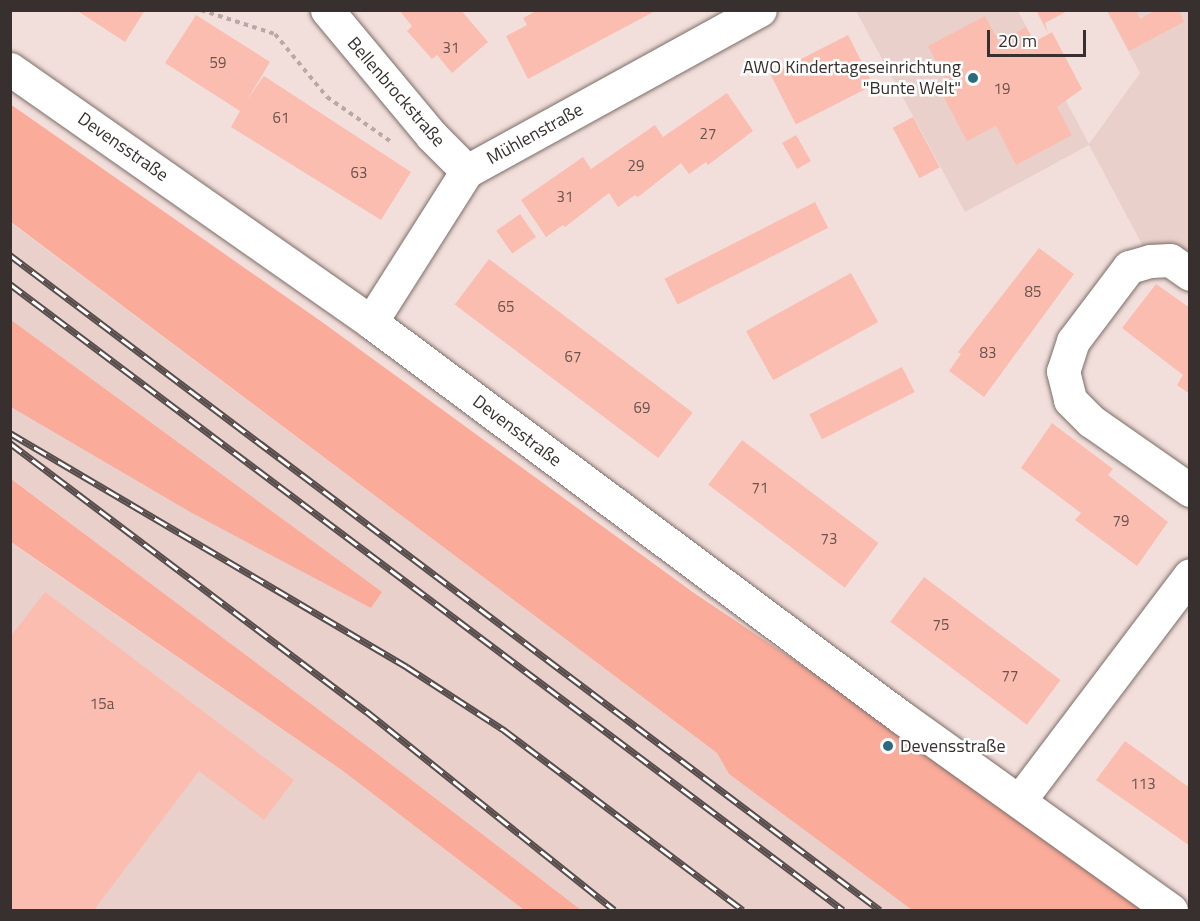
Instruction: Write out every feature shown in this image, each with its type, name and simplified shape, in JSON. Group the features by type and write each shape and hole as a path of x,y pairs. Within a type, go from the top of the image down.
{"street":[{"name":"Bellenbrockstraße","path":"327,10 431,135 467,171"},
{"name":"Mühlenstraße","path":"371,322 467,171 760,10"},
{"name":"Devensstraße","path":"10,69 371,322 1018,801 1171,910"},
{"path":"1190,274 1170,260 1150,261 1129,267 1073,341 1063,371 1070,400 1091,421 1190,490"},
{"path":"1018,801 1190,575"}],"path":[{"path":"201,10 275,34 327,97 388,140 402,144 431,135"}],"shaded area":[{"name":"AWO Kindertageseinrichtung \"Bunte Welt\"","path":"856,11 1018,11 1089,144 1140,73 1107,11 1189,11 1189,256 1145,250 1089,145 965,212"},
{"path":"10,104 322,322 694,593 1021,812 1156,910 912,910 729,774 717,753 11,222"},
{"path":"10,222 717,753 729,774 912,910 581,910 11,478"},
{"path":"11,320 382,592 371,608 192,513 11,407"},
{"path":"10,478 581,910 524,910 343,771 11,542"},
{"path":"10,542 343,771 524,910 11,910"}],"building":[{"path":"76,10 145,10 125,42"},
{"path":"399,10 461,10 488,42 452,73 437,55 432,59 407,31 412,26"},
{"path":"538,10 657,10 528,79 506,36 527,25 523,18"},
{"path":"1036,10 1069,10 1045,23 1048,33"},
{"path":"1107,10 1136,10 1140,19 1156,10 1179,10 1184,22 1129,51"},
{"path":"196,15 270,62 247,100 264,76 411,172 381,220 231,127 240,111 165,63"},
{"path":"985,16 999,42 1026,27 1034,42 1052,32 1082,89 1057,107 1072,135 1016,165 996,126 967,141 941,92 950,87 928,46"},
{"path":"848,35 873,85 796,124 770,74"},
{"path":"727,93 753,131 708,165 706,162 689,174 681,163 638,197 635,195 618,207 609,193 565,227 563,225 546,237 521,200 583,157 591,169 655,125 663,137"},
{"path":"913,117 940,167 919,178 893,128"},
{"path":"796,135 811,161 797,169 782,143"},
{"path":"815,202 828,228 678,305 664,279"},
{"path":"520,214 536,237 512,254 496,231"},
{"path":"1039,248 1074,274 984,397 949,371 961,354 958,352"},
{"path":"489,259 693,412 658,458 455,305"},
{"path":"851,273 878,322 773,380 746,331"},
{"path":"1156,284 1190,308 1190,394 1177,385 1183,375 1122,328"},
{"path":"902,367 915,392 822,439 809,414"},
{"path":"1052,423 1113,469 1108,475 1168,522 1137,566 1075,520 1081,513 1021,468"},
{"path":"742,440 879,543 845,588 708,485"},
{"path":"924,577 1061,680 1027,725 890,622"},
{"path":"45,592 294,780 264,820 199,771 94,910 10,910 10,637"},
{"path":"1125,741 1190,788 1190,846 1096,780"}],"railway":[{"path":"10,255 880,910"},
{"path":"10,284 843,910"},
{"path":"10,433 407,667 504,730 743,910"},
{"path":"10,443 366,711 614,910"}],"place":[{"name":"AWO Kindertageseinrichtung \"Bunte Welt\"","path":"973,78"},
{"name":"Devensstraße","path":"888,746"}]}
